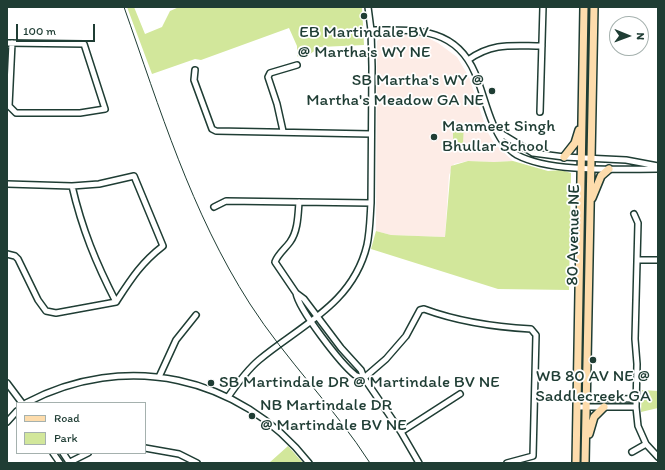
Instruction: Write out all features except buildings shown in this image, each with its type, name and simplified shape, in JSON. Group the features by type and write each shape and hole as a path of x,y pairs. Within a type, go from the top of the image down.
{"main road":[{"name":"80 Avenue NE","path":"576,463 584,7"},
{"name":"80 Avenue NE","path":"585,463 594,7"},
{"path":"564,157 575,143 582,118"},
{"path":"590,206 597,184 608,169"},
{"path":"586,450 594,417 604,407"}],"street":[{"path":"228,397 248,371 259,360 318,318 336,302 360,265 367,246 371,203 371,30 368,7"},
{"path":"540,112 543,7"},
{"path":"371,30 426,31 448,41 459,49 468,60 475,74 486,108 504,145 516,154 534,162 591,168 658,168"},
{"path":"9,43 84,44 105,110 80,113 16,113 9,106 9,43"},
{"path":"468,60 481,51 498,46 542,46"},
{"path":"283,131 277,104 268,77 270,73 297,65"},
{"path":"196,70 194,80 212,129 216,131 283,131 371,134"},
{"path":"496,130 533,153 564,157 626,160 658,168"},
{"path":"7,184 72,186 99,184 134,176 163,246 137,269 116,302 56,313 46,311 38,300 18,259 15,256 7,254"},
{"path":"72,186 81,222 98,267 116,302"},
{"path":"214,207 226,201 371,203"},
{"path":"299,202 297,223 291,241 277,256 275,262 296,293 304,299 361,370 364,378 420,463"},
{"path":"634,214 638,223 635,339 637,364 636,407 638,426 646,444 658,457"},
{"path":"637,260 658,260"},
{"path":"296,293 298,302 312,322 356,376 364,378"},
{"path":"364,378 386,359 406,336 420,310 424,309 469,322 502,327 531,329 536,334 533,456 507,463"},
{"path":"159,377 176,340 196,315"},
{"path":"28,402 46,393 86,380 125,375 159,377 193,383 228,397 258,415 299,451 309,463"},
{"path":"7,382 21,402"},
{"path":"401,432 460,394"},
{"path":"577,398 636,399"},
{"path":"577,407 636,407"},
{"path":"7,422 16,412"},
{"path":"632,452 646,444"},
{"path":"146,448 179,454 197,463"},
{"path":"54,454 60,463"},
{"path":"69,462 86,454"}],"shaded area":[{"name":"Manmeet Singh Bhullar School","path":"384,35 415,35 428,38 438,43 457,57 469,77 487,131 494,143 513,161 468,161 454,164 449,175 445,237 391,235 376,231 377,41"}],"green space":[{"path":"127,7 134,7 145,34 162,27 170,11 179,7 362,7 364,45 320,47 303,59 297,56 297,46 289,28 201,60 195,59 152,74"},
{"path":"453,123 464,123 463,143 453,143"},
{"path":"468,161 513,161 548,171 561,170 571,173 569,290 498,289 371,249 376,231 391,235 445,237 451,166"},
{"path":"642,390 658,391 658,408 641,412"},
{"path":"288,446 303,463 269,463"}],"tram line":[{"path":"124,7 178,159 210,233 229,269 264,325 341,422 370,463"}],"place":[{"name":"EB Martindale BV @ Martha's WY NE","path":"364,16"},
{"name":"SB Martha's WY @ Martha's Meadow GA NE","path":"492,91"},
{"name":"Manmeet Singh Bhullar School","path":"434,137"},
{"name":"WB 80 AV NE @ Saddlecreek GA","path":"593,360"},
{"name":"SB Martindale DR @ Martindale BV NE","path":"211,383"},
{"name":"NB Martindale DR @ Martindale BV NE","path":"252,416"}]}
